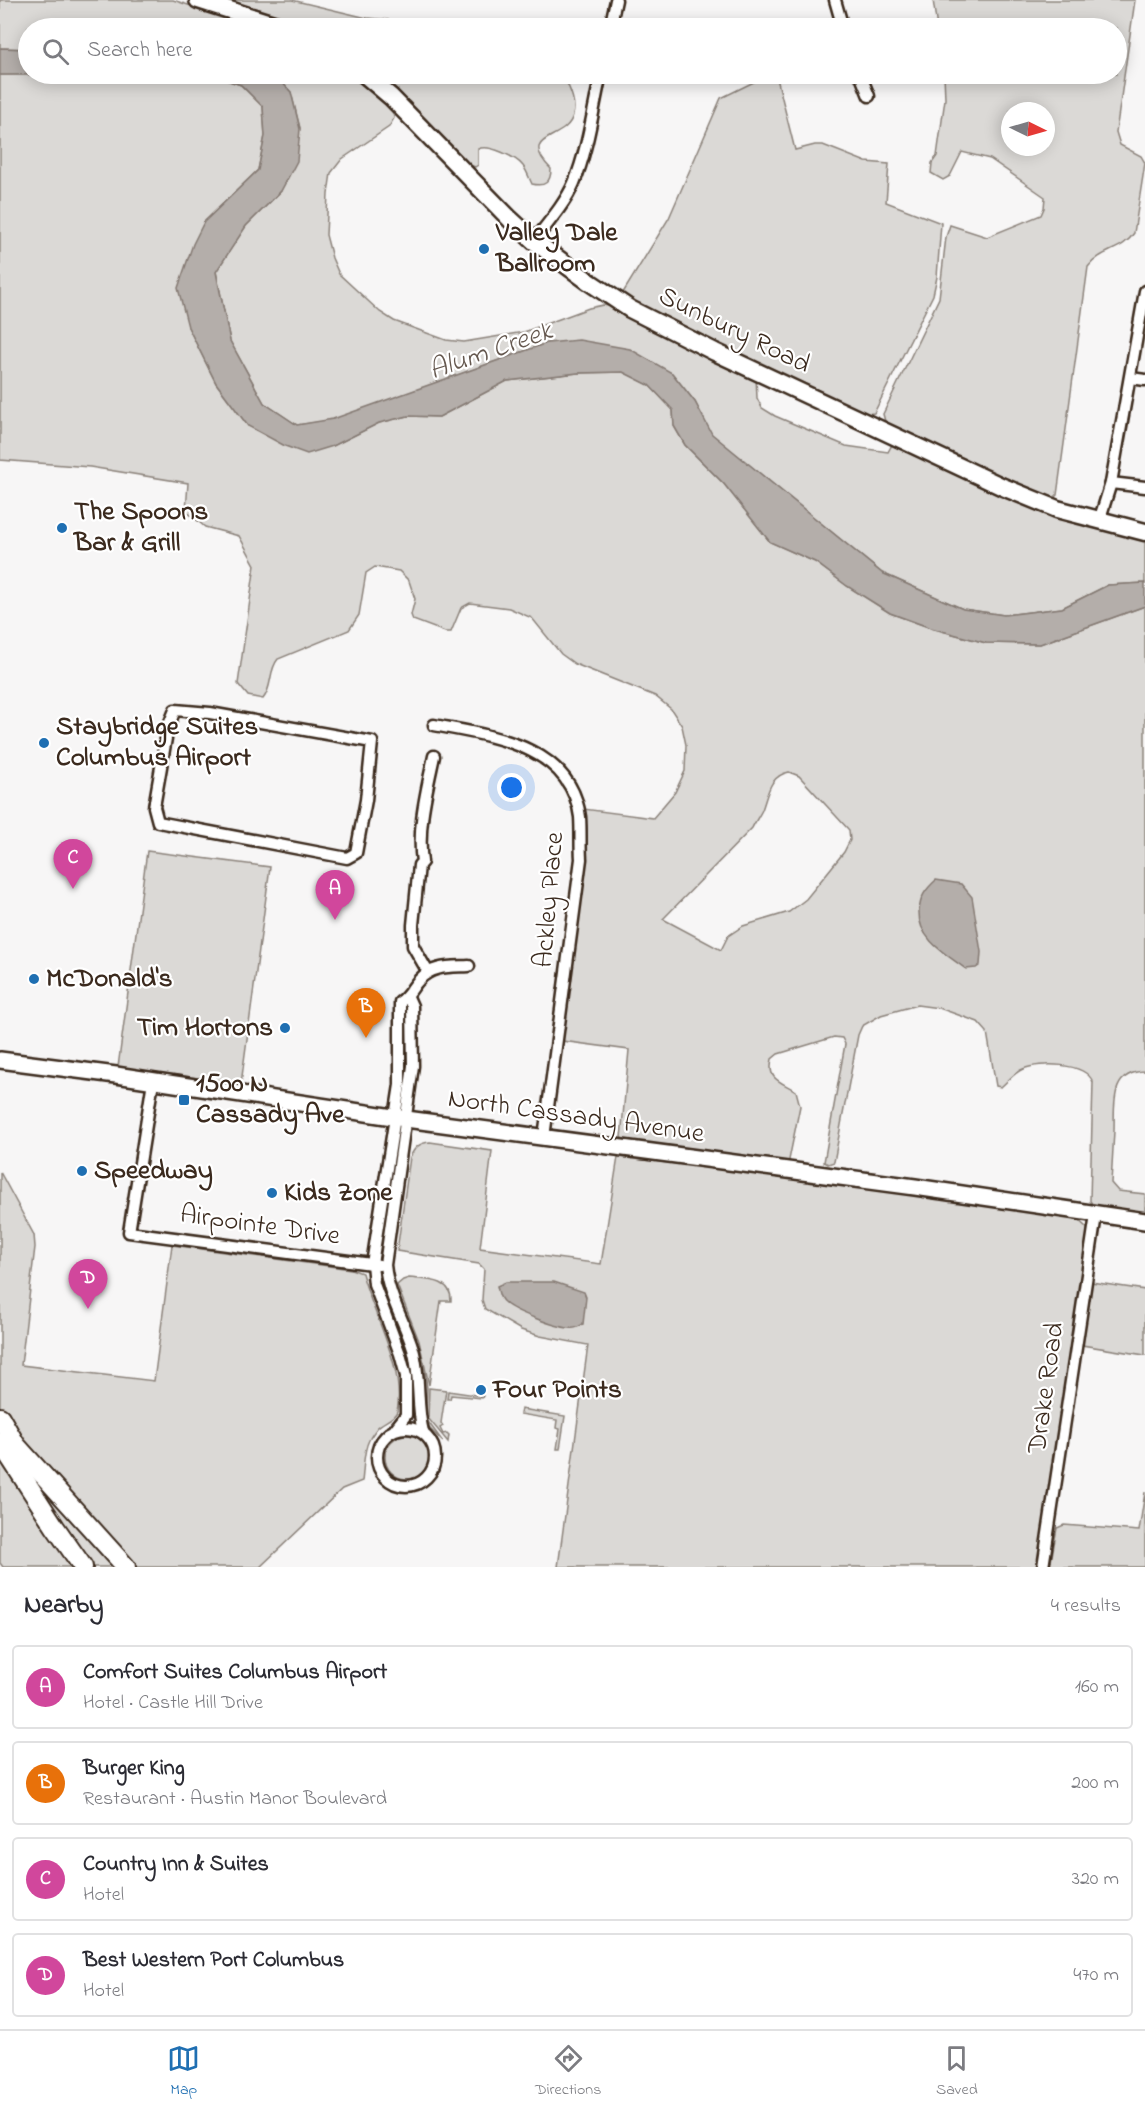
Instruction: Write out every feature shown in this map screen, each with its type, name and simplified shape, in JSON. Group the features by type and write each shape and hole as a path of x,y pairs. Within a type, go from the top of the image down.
{"highway":[{"path":"0,1417 23,1453 126,1567"},
{"path":"0,1442 83,1567"}],"main road":[{"path":"198,0 255,18"},
{"name":"Sunbury Road","path":"376,84 534,241 630,309 715,352 1002,487 1057,509 1145,532"},
{"name":"North Cassady Avenue","path":"0,1060 1145,1221"}],"street":[{"path":"612,18 616,0"},
{"path":"835,0 840,18"},
{"path":"534,241 558,210 574,183 599,84"},
{"path":"864,84 869,96"},
{"path":"1099,521 1111,483 1145,291"},
{"path":"1131,378 1145,380"},
{"path":"1111,483 1145,487"},
{"path":"175,710 204,712 372,742 358,848 356,853 347,858 158,822 154,807 168,726 175,710"},
{"name":"Ackley Place","path":"434,724 523,746 553,764 573,792 580,816 581,859 544,1137"},
{"path":"428,972 414,951 413,925 419,865 422,862 424,807 434,756"},
{"path":"423,1432 419,1417 418,1373 413,1349 391,1298 385,1265 400,1118 400,1002 408,997 418,980 428,972 439,968 469,966"},
{"name":"Airpointe Drive","path":"153,1081 129,1232 385,1265"},
{"path":"395,1429 405,1427 423,1432 430,1439 434,1448 436,1458 434,1468 429,1476 412,1486 402,1486 385,1478 377,1460 377,1451 381,1442 406,1415 406,1376 400,1354 380,1305 374,1284 372,1264 400,1118"},
{"name":"Drake Road","path":"1042,1567 1096,1215"}],"shaded area":[{"path":"0,0 173,0 228,18 18,18 18,49 0,48"},
{"path":"225,0 292,0 367,18 280,18"},
{"path":"933,0 1135,0 1127,56 1127,18 936,18"},
{"path":"0,48 18,49 18,75 0,75"},
{"path":"0,75 18,75 18,84 238,84 263,107 265,136 258,170 204,222 188,327 216,383 248,426 333,446 379,423 408,416 439,417 507,381 578,373 623,372 649,385 673,410 674,426 685,445 724,484 770,542 815,562 847,586 890,613 931,628 986,643 1040,644 1145,606 1145,1071 1125,1077 1116,1092 1111,1183 1118,1191 1145,1194 1145,1213 1094,1206 1090,1201 1093,1082 1088,1075 1072,1067 1040,1065 1020,1070 1001,1087 996,1086 987,1032 978,1022 939,1008 917,1005 881,1015 862,1026 858,1035 834,1162 828,1164 824,1162 845,1044 842,1038 834,1037 778,1054 772,1059 773,1076 796,1091 800,1106 788,1165 621,1138 629,1050 562,1041 587,844 584,809 653,818 675,792 685,771 686,745 682,726 671,709 655,696 575,664 561,654 532,618 509,608 470,603 461,608 451,632 445,632 413,620 411,615 415,599 409,581 399,571 375,567 366,573 359,615 349,630 278,659 263,699 248,696 238,684 255,565 239,536 205,527 186,511 188,483 90,467 0,460","holes":["789,772 799,776 849,830 850,840 844,852 806,899 789,912 743,926 728,936 721,950 663,919 752,828 762,810 770,786 782,774"]},
{"path":"238,84 283,84 291,92 300,129 297,161 281,191 246,226 216,272 230,341 264,403 297,425 333,419 547,343 579,340 630,349 672,373 695,402 712,434 882,573 963,609 1004,615 1062,608 1108,585 1145,583 1145,606 1040,644 986,643 931,628 890,613 847,586 815,562 770,542 724,484 685,445 674,426 673,410 649,385 623,372 578,373 507,381 439,417 408,416 379,423 333,446 307,454 285,446 248,426 216,383 188,327 178,288 193,244 204,222 258,170 265,136 263,107"},
{"path":"283,84 369,84 393,110 394,118 389,127 342,159 331,173 326,235 339,274 380,312 394,321 446,340 464,342 524,332 589,308 603,305 615,307 657,332 756,377 757,398 762,408 775,416 846,446 888,452 894,441 1145,538 1145,583 1108,585 1062,608 1004,615 963,609 882,573 711,434 695,402 672,373 547,343 333,420 297,425 264,403 230,341 216,271 246,226 281,191 300,128 291,92"},
{"path":"387,84 567,84 574,104 573,115 569,124 541,143 539,149 542,157 551,169 550,177 544,184 532,184 520,162 509,155 489,148 478,149 478,165 475,167 465,163"},
{"path":"750,84 778,84 795,150 823,145 866,162 889,164 886,202 941,223 937,277 933,295 874,413 864,414 678,328 621,296 669,218 721,98"},
{"path":"944,84 1123,84 1116,132 1120,145 1141,156 1145,163 1134,233 1124,243 1093,261 1088,267 1057,495 1052,499 886,425 883,414 939,298 946,237 950,225 987,237 1041,215 1044,208 1045,197 990,159 962,152 950,176 943,180 931,173 932,163 937,156 945,99"},
{"path":"147,851 270,867 241,1084 118,1067"},
{"path":"936,880 961,884 972,897 981,952 980,965 976,968 966,969 935,945 923,930 919,912 922,898"},
{"path":"430,1142 492,1151 480,1248 601,1264 618,1157 1075,1217 1087,1228 1089,1237 1039,1567 558,1567 588,1345 521,1330 485,1309 482,1300 484,1269 479,1264 397,1251 410,1157 418,1146"},
{"path":"0,1172 34,1235 35,1247 21,1365 154,1381 172,1245 351,1269 362,1273 393,1359 398,1395 396,1414 377,1428 367,1444 362,1481 342,1489 260,1567 136,1567 16,1433 0,1408"},
{"path":"409,1278 443,1284 450,1293 451,1301 441,1301 429,1385 419,1341 397,1285"},
{"path":"506,1282 554,1282 584,1292 586,1297 583,1324 575,1328 563,1327 517,1311 505,1303 500,1296 497,1286"},
{"path":"1091,1282 1145,1290 1145,1355 1082,1345"},
{"path":"396,1289 424,1363 427,1388 426,1419 443,1442 426,1425 423,1378 395,1296"},
{"path":"429,1388 446,1390 441,1423 443,1426 440,1428 443,1434 449,1435 448,1442 428,1418"},
{"path":"448,1391 483,1396 482,1398 451,1395 450,1399 447,1399"},
{"path":"521,1409 565,1416 560,1449 557,1449 560,1429 556,1428 557,1420 520,1414"},
{"path":"407,1435 416,1436 423,1441 428,1448 428,1466 423,1473 416,1478 407,1479 398,1478 391,1473 386,1466 385,1457 386,1448 391,1441 398,1436"},
{"path":"0,1453 78,1567 3,1567 0,1563"},
{"path":"21,1464 120,1567 92,1567"},
{"path":"1145,1492 1145,1567 1050,1567 1057,1528 1064,1525 1139,1531"}],"place":[{"name":"Valley Dale Ballroom","path":"484,249"},
{"name":"The Spoons Bar & Grill","path":"62,528"},
{"name":"Staybridge Suites Columbus Airport","path":"44,743"},
{"name":"Country Inn & Suites","path":"73,889"},
{"name":"Comfort Suites Columbus Airport","path":"335,920"},
{"name":"McDonald's","path":"34,979"},
{"name":"Tim Hortons","path":"285,1028"},
{"name":"Burger King","path":"366,1038"},
{"name":"1500 N Cassady Ave","path":"184,1100"},
{"name":"Speedway","path":"82,1171"},
{"name":"Kids Zone","path":"272,1193"},
{"name":"Best Western Port Columbus","path":"88,1309"},
{"name":"Four Points","path":"481,1390"}],"water label":[{"name":"Alum Creek","path":"491,352"}]}
